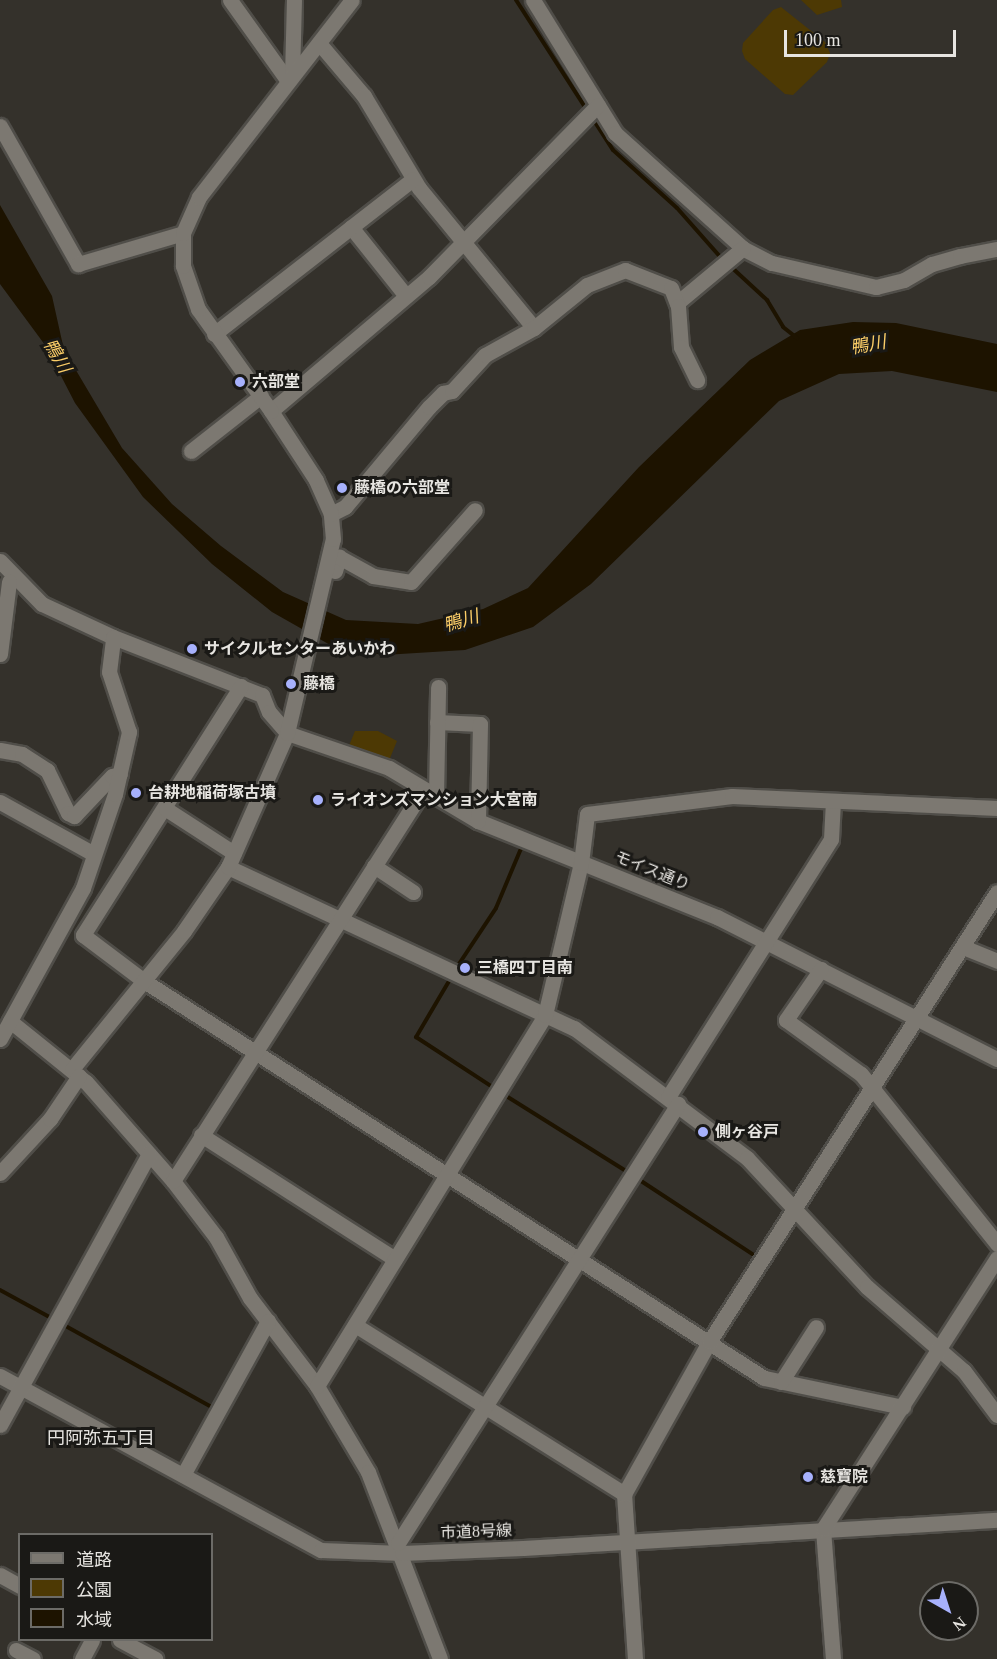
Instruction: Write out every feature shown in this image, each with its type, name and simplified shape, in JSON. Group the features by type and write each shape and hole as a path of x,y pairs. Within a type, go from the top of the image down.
{"street":[{"path":"230,0 290,79"},
{"path":"290,79 294,0"},
{"path":"0,1173 50,1119 76,1073 231,860 287,733 330,572 333,539 331,514 316,480 272,411 214,334 187,286 183,233 199,197 352,0"},
{"path":"533,0 598,105 634,154 743,248 772,263 876,287 904,280 950,259 997,249"},
{"path":"319,43 364,96 412,179 462,243 534,328"},
{"path":"272,411 406,296 462,243 598,105"},
{"path":"0,126 78,264 183,233"},
{"path":"214,334 412,179"},
{"path":"351,227 406,296"},
{"path":"677,303 743,248"},
{"path":"331,514 345,507 442,393 452,391 484,356 534,328 587,285 625,270 671,288 677,303 681,347 697,380"},
{"path":"191,450 261,396"},
{"path":"330,572 339,557 373,576 411,582 475,510"},
{"path":"0,561 9,582 0,654"},
{"path":"9,582 42,604 113,637 262,695 269,712 287,733"},
{"path":"0,1039 83,888 120,774 129,732 109,672 113,637"},
{"path":"241,686 166,809 82,935 144,981 764,1378 903,1407"},
{"path":"174,1180 374,866 430,792 438,687"},
{"path":"437,722 480,724 478,821"},
{"name":"モイス通り","path":"287,733 389,768 478,821 717,917 997,1059"},
{"path":"0,750 22,754 47,770 68,813 74,816 112,776 120,774"},
{"path":"317,1386 545,1015 581,863 587,814 732,796 997,808"},
{"path":"0,802 94,854"},
{"path":"400,1548 484,1407 578,1260 766,941 831,839 833,802"},
{"path":"166,809 231,860 340,918 574,1028 747,1158 867,1287 971,1378 997,1415"},
{"path":"374,866 413,892"},
{"path":"635,1659 624,1494 709,1342 795,1211 997,892"},
{"path":"963,946 997,961"},
{"path":"821,969 786,1020 861,1074 997,1244"},
{"path":"10,1021 76,1073 174,1180 216,1237 234,1273 317,1386 368,1472 400,1548 440,1659"},
{"path":"201,1135 395,1259"},
{"path":"0,1425 149,1154"},
{"path":"833,1659 823,1529 997,1258"},
{"path":"183,1475 268,1321"},
{"path":"355,1325 624,1494"},
{"path":"781,1382 816,1327"},
{"name":"市道8号線","path":"0,1376 321,1550 627,1540 997,1520"},
{"path":"0,1575 18,1585"},
{"path":"82,1659 91,1641"},
{"path":"122,1641 155,1659"},
{"path":"16,1650 33,1659"}],"green space":[{"path":"801,0 841,0 842,7 817,15"},
{"path":"781,7 825,42 830,53 827,62 793,95 785,94 745,59 742,51 743,43 773,10"},
{"path":"355,731 378,731 397,741 388,763 348,748"}],"water":[{"name":"鴨川","path":"0,205 52,296 64,350 122,448 172,504 221,546 283,592 346,620 418,624 483,609 528,588 639,467 750,360 800,330 853,322 896,323 997,344 997,392 892,371 839,374 779,401 591,584 533,627 465,650 384,655 332,646 272,612 212,564 143,497 75,403 45,345 0,284"}],"waterway":[{"path":"516,0 587,110"},
{"path":"591,116 613,150 677,208 723,260"},
{"path":"729,265 767,300 783,327 797,338"},
{"path":"455,970 496,908 522,846"},
{"path":"452,976 416,1037 494,1088"},
{"path":"500,1092 629,1173"},
{"path":"635,1177 757,1257"},
{"path":"0,1290 53,1319"},
{"path":"62,1324 212,1407"}],"place":[{"name":"六部堂","path":"240,382"},
{"name":"藤橋の六部堂","path":"342,488"},
{"name":"サイクルセンターあいかわ","path":"192,649"},
{"name":"藤橋","path":"291,684"},
{"name":"台耕地稲荷塚古墳","path":"136,793"},
{"name":"ライオンズマンション大宮南","path":"318,800"},
{"name":"三橋四丁目南","path":"465,968"},
{"name":"側ヶ谷戸","path":"703,1132"},
{"name":"慈寶院","path":"808,1477"}],"district":[{"name":"円阿弥五丁目","path":"101,1438"}]}
